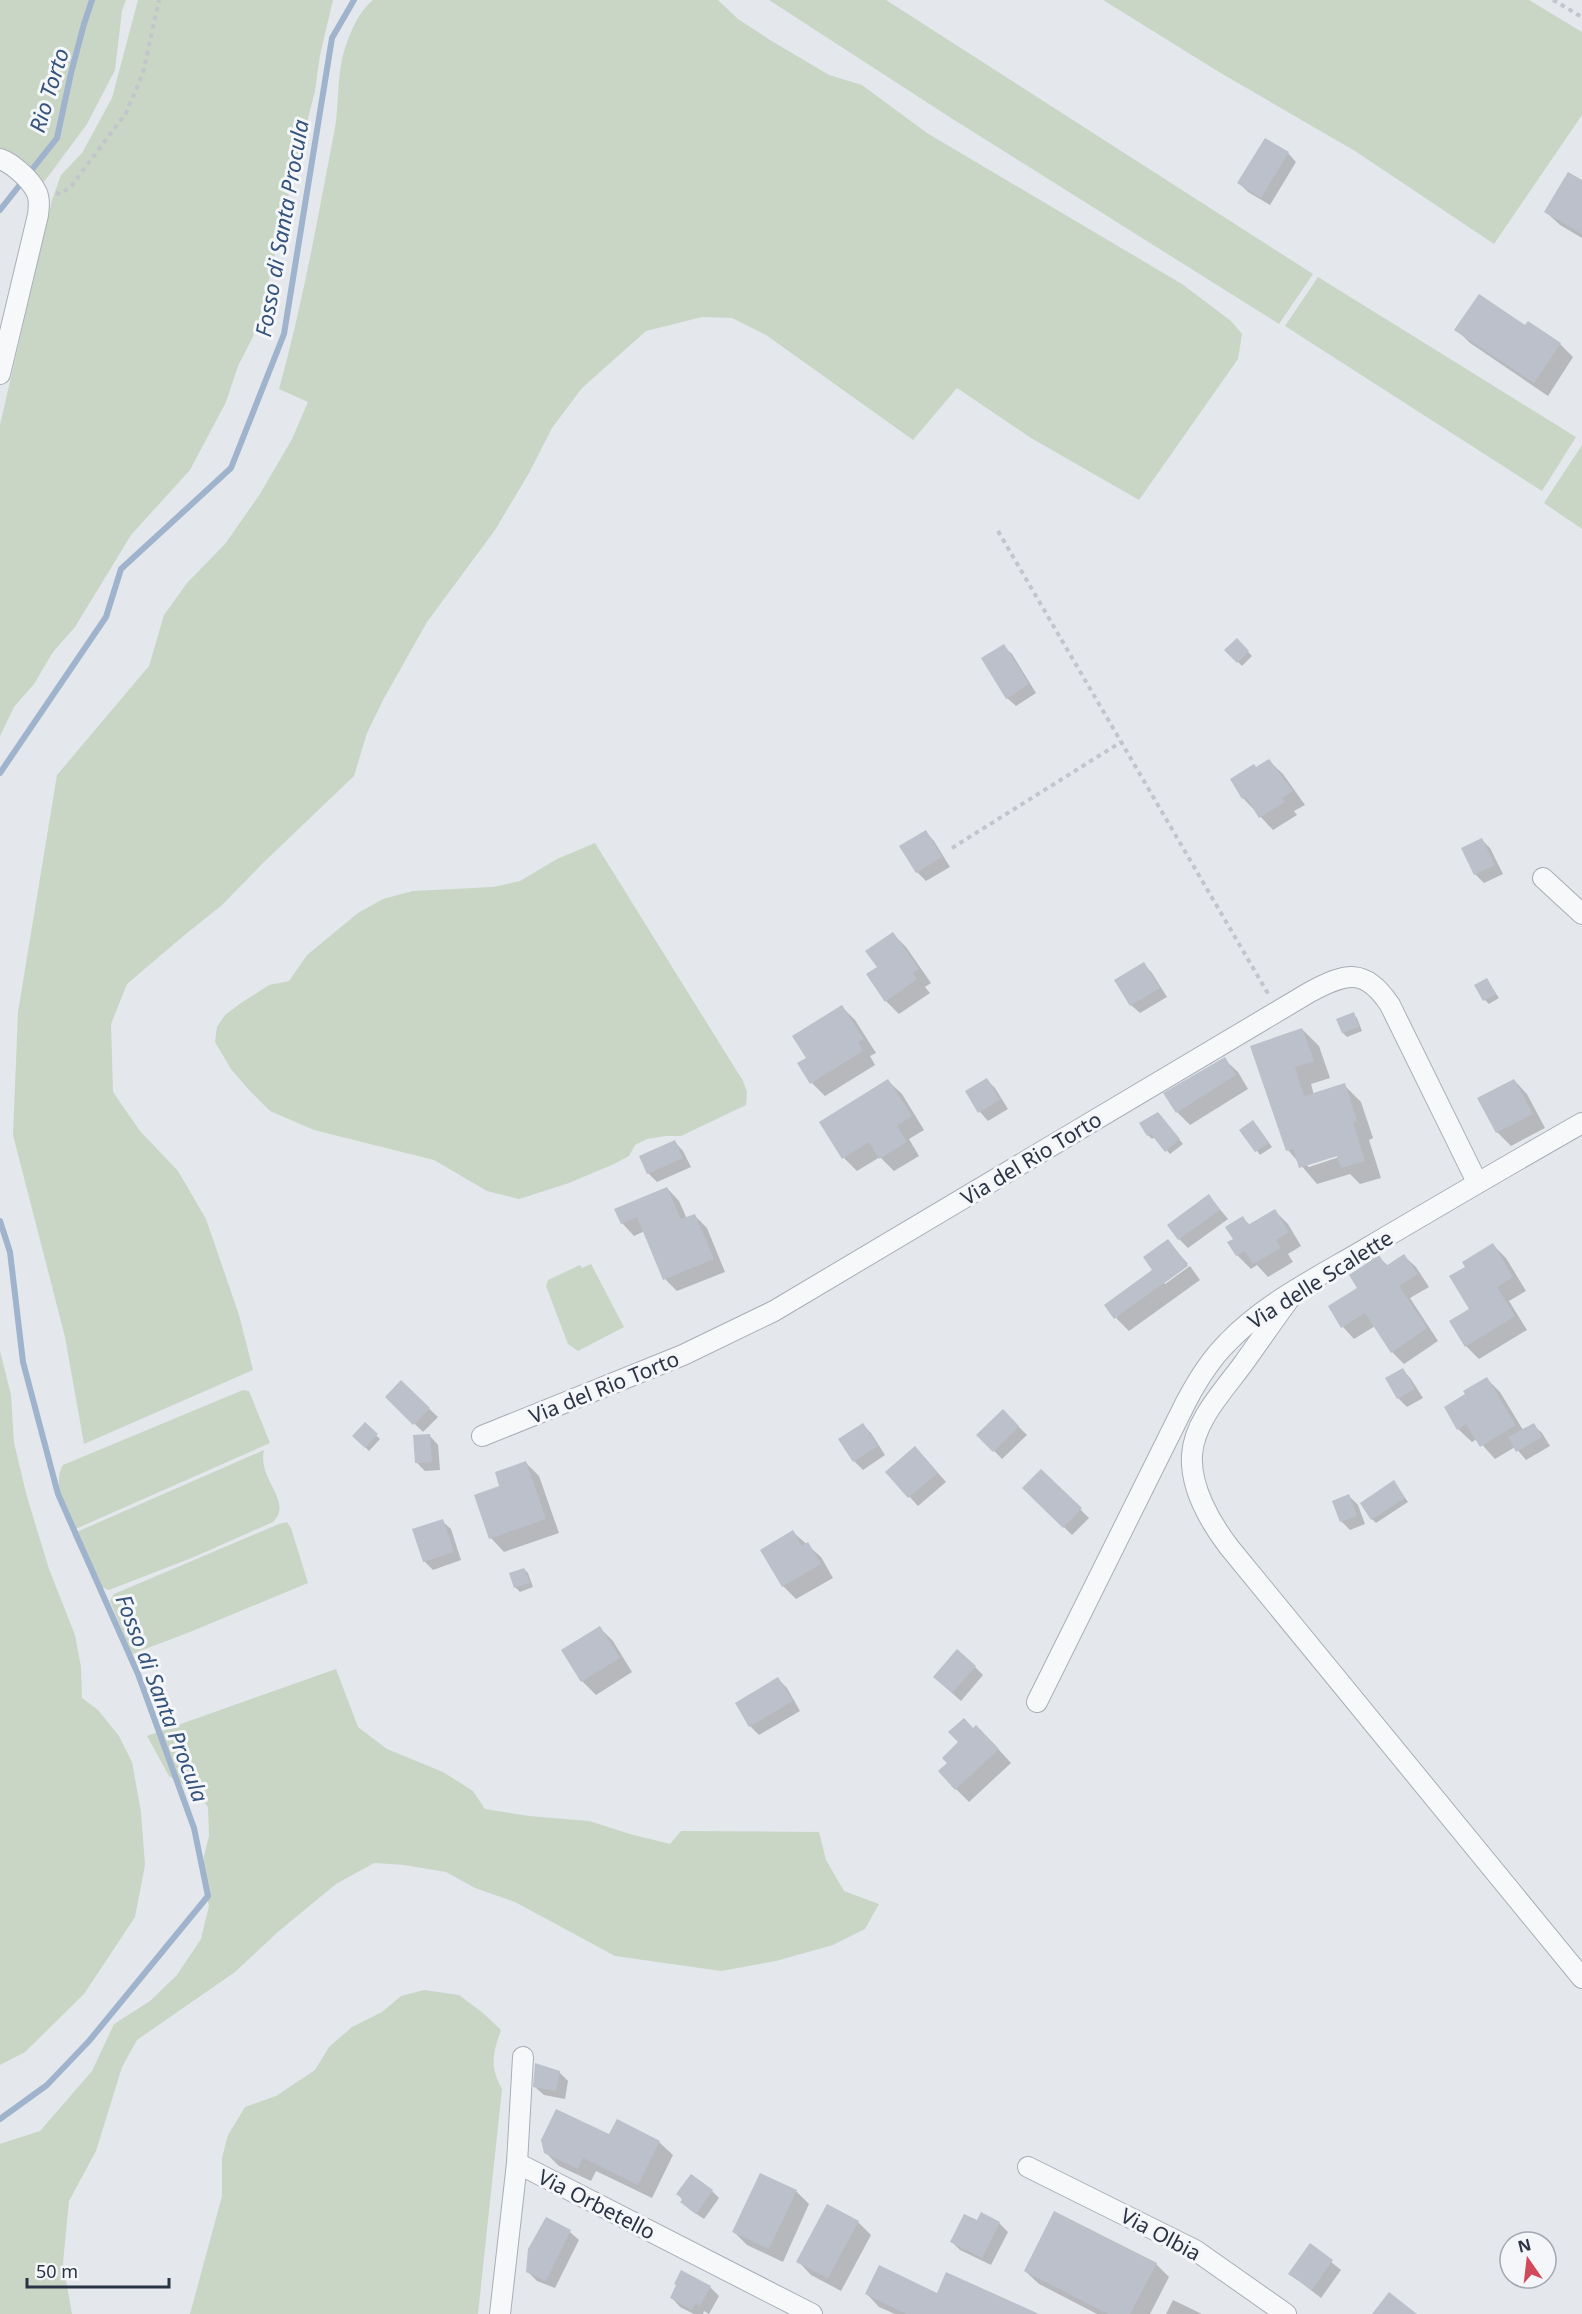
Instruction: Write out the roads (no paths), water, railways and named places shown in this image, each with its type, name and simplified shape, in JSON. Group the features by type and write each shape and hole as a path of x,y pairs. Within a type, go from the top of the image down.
{"street":[{"path":"0,374 38,215 39,202 36,189 5,161"},
{"path":"1543,878 1582,914"},
{"name":"Via del Rio Torto","path":"482,1436 683,1355 774,1311 1319,987 1344,978 1361,978 1375,985 1395,1014 1477,1182"},
{"name":"Via delle Scalette","path":"1037,1702 1194,1386 1210,1362 1234,1335 1296,1290 1477,1182 1582,1123"},
{"path":"1296,1290 1210,1409 1197,1433 1192,1450 1192,1462 1203,1503 1212,1522 1229,1547 1582,1978"},
{"path":"517,2163 523,2057"},
{"name":"Via Orbetello","path":"500,2314 517,2163 812,2314"},
{"name":"Via Olbia","path":"1028,2167 1195,2250 1286,2314"}],"waterway":[{"name":"Rio Torto","path":"0,210 57,138 71,73 92,0"},
{"name":"Fosso di Santa Procula","path":"0,773 106,617 121,569 231,468 284,334 332,38 354,0"},
{"name":"Fosso di Santa Procula","path":"0,1221 10,1252 23,1362 58,1494 138,1674 194,1828 208,1896 89,2041 47,2085 0,2119"}]}
